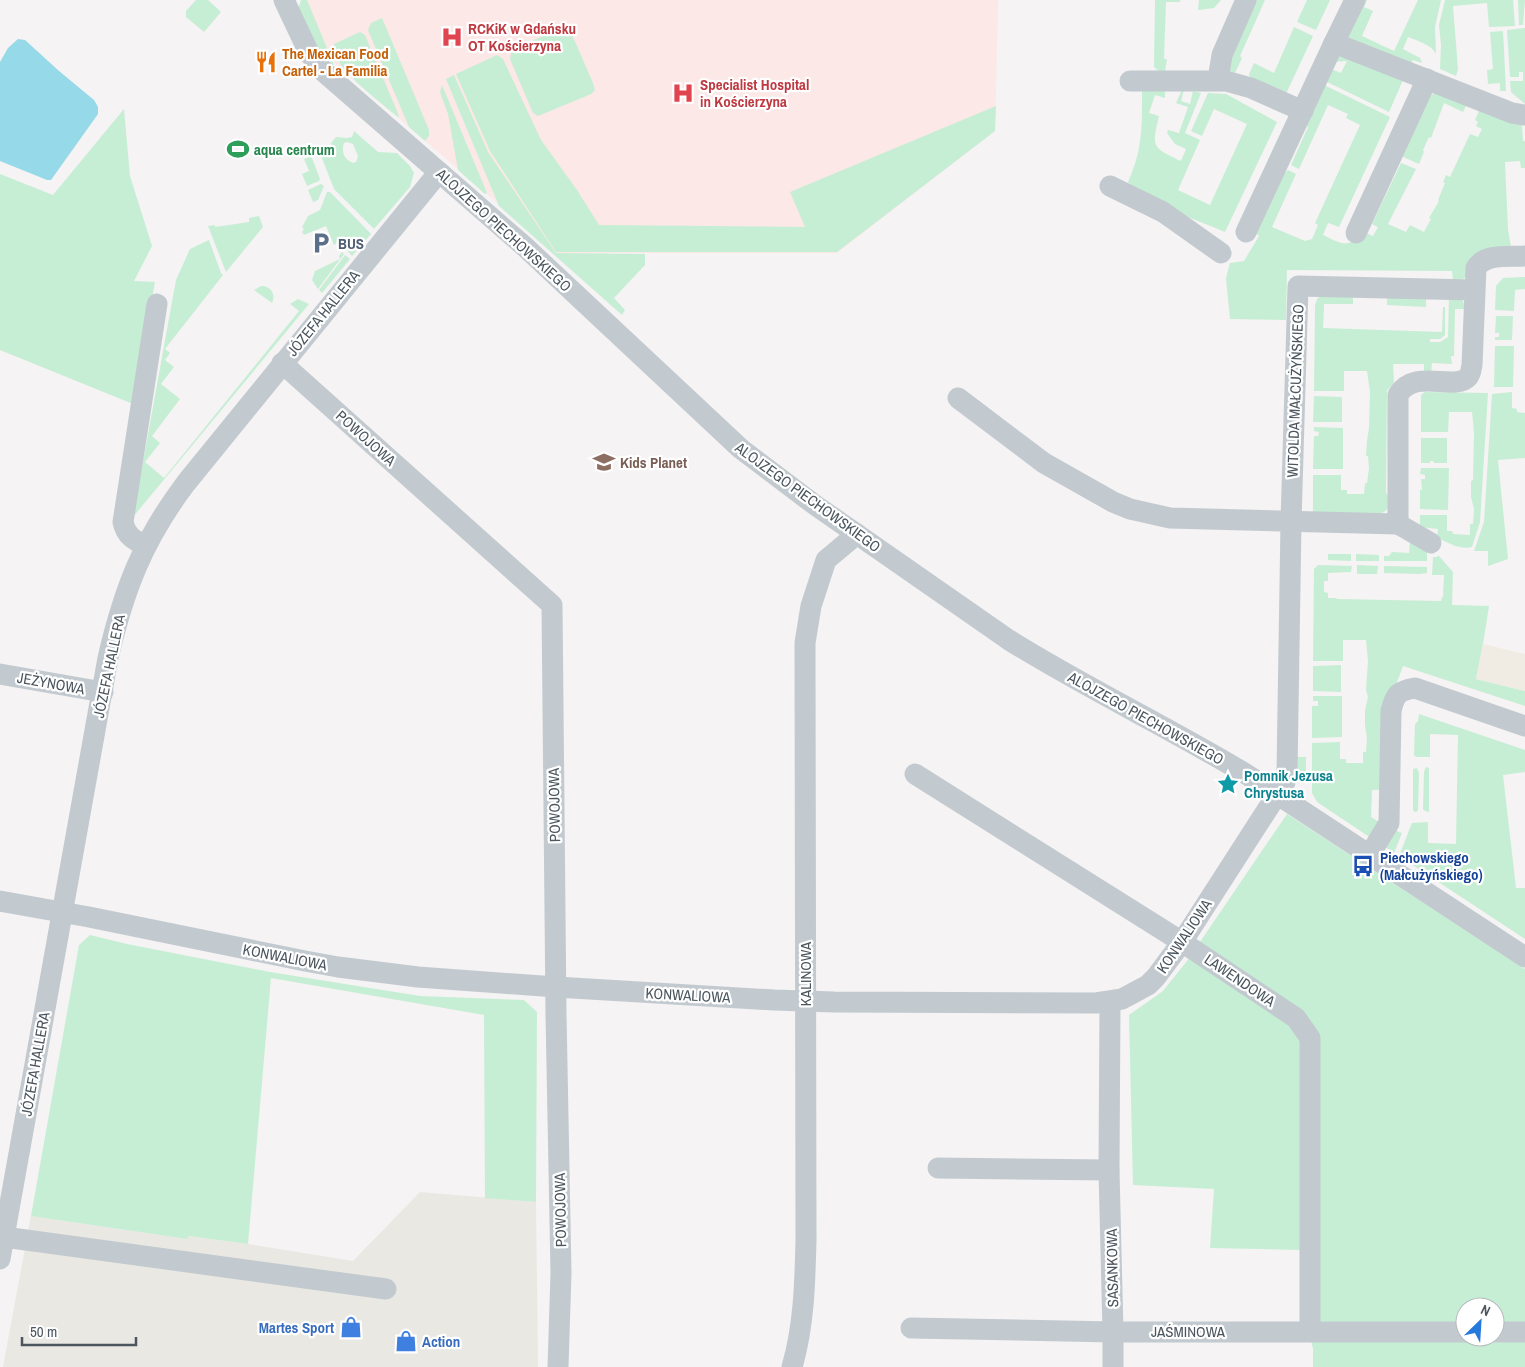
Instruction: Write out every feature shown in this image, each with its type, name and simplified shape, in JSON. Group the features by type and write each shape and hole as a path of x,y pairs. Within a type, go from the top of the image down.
{"street":[{"name":"ALOJZEGO PIECHOWSKIEGO","path":"284,0 309,53 324,72 524,246 741,449 771,473 1009,640 1047,664 1207,750 1525,957"},
{"path":"1218,80 1222,55 1246,0"},
{"path":"1246,232 1355,0"},
{"path":"1334,43 1512,113 1525,115"},
{"path":"1356,233 1427,79"},
{"path":"1130,81 1218,80 1251,88 1303,110"},
{"name":"JÓZEFA HALLERA","path":"0,1258 108,658 122,602 138,560 174,499 282,363 439,172"},
{"path":"1110,186 1164,212 1221,253"},
{"path":"1398,524 1398,396 1403,387 1411,382 1458,381 1467,378 1472,365 1476,268 1480,262 1491,258 1525,256"},
{"name":"WITOLDA MAŁCUŻYŃSKIEGO","path":"1278,795 1286,782 1287,772 1291,522 1298,286 1474,290"},
{"path":"146,546 134,540 125,532 122,522 157,304"},
{"name":"POWOJOWA","path":"282,363 552,605 561,1273 558,1367"},
{"path":"958,398 1044,463 1130,510 1170,518 1398,524 1431,543"},
{"name":"KALINOWA","path":"792,1367 800,1325 805,1274 805,643 811,606 826,560 857,534"},
{"name":"JEŻYNOWA","path":"0,674 103,692"},
{"path":"1369,856 1389,823 1391,711 1394,697 1403,690 1416,688 1525,726"},
{"name":"LAWENDOWA","path":"915,774 1182,942 1296,1018 1310,1038 1310,1330"},
{"name":"KONWALIOWA","path":"0,901 338,967 418,977 806,1001 1110,1002 1122,999 1148,985 1156,977 1182,942 1278,795"},
{"name":"SASANKOWA","path":"1110,1002 1109,1170 1113,1367"},
{"path":"938,1168 1109,1170"},
{"path":"4,1237 386,1289"},
{"name":"JAŚMINOWA","path":"911,1328 1113,1332 1310,1330 1455,1332"},
{"path":"1505,1332 1525,1332"}],"shaded area":[{"name":"Specialist Hospital in Kościerzyna","path":"301,0 998,0 995,131 837,253 556,253 326,56"},
{"path":"420,1192 536,1202 538,1367 3,1367 31,1216 187,1239 187,1236 248,1244 353,1261"}],"green space":[{"path":"196,0 208,0 221,12 204,32 186,17 186,11"},
{"path":"301,0 307,0 334,65 332,66 320,53 298,10"},
{"path":"1155,0 1180,0 1180,2 1166,2 1164,59 1167,59 1165,72 1159,71 1154,67"},
{"path":"1199,0 1221,0 1214,8 1198,10"},
{"path":"1252,0 1265,0 1240,56 1242,58 1235,73 1229,71 1227,57"},
{"path":"1307,0 1330,0 1316,30 1297,22"},
{"path":"1361,0 1367,0 1364,7 1373,11 1362,36 1394,51 1418,0 1441,0 1435,27 1436,54 1428,46 1408,37 1403,49 1420,58 1422,63 1413,60 1408,69 1351,44 1347,35"},
{"path":"1445,0 1513,0 1515,26 1489,27 1487,3 1453,6 1458,69 1456,76 1440,69 1441,45 1439,25"},
{"path":"1518,0 1525,0 1523,25 1519,25"},
{"path":"382,18 429,130 429,136 425,141 409,127 368,30 371,23"},
{"path":"1294,27 1313,36 1285,96 1251,79 1249,74 1254,63 1274,73"},
{"path":"1525,28 1525,104 1511,92 1510,81 1523,81 1523,72 1519,72 1519,77 1510,77 1507,30"},
{"path":"558,30 566,31 573,37 595,90 591,94 538,116 533,113 510,59 512,49"},
{"path":"1503,31 1506,91 1500,91 1500,83 1488,84 1487,70 1493,69 1490,32"},
{"path":"360,32 365,35 398,117 358,84 340,63 335,53 334,44"},
{"path":"497,55 503,59 541,140 577,190 599,225 805,227 790,192 996,106 995,131 837,252 556,252 490,151 456,74"},
{"path":"1339,56 1403,80 1389,112 1323,80 1329,68 1341,73 1347,61 1331,62"},
{"path":"454,75 488,152 556,253 645,254 645,265 614,298 625,310 622,315 499,206 446,79"},
{"path":"1322,84 1390,117 1339,227 1328,223 1323,235 1341,243 1354,241 1366,233 1373,236 1378,227 1372,224 1401,163 1416,169 1388,224 1406,232 1410,225 1424,232 1431,219 1429,218 1439,201 1446,175 1450,177 1470,134 1478,137 1482,129 1476,126 1478,122 1475,120 1479,111 1522,125 1523,141 1525,141 1525,168 1521,168 1520,161 1505,162 1508,229 1511,247 1463,279 1453,281 1452,271 1287,270 1286,320 1230,319 1226,278 1230,263 1244,261 1259,236 1253,231 1282,176 1288,170 1296,174 1272,227 1305,241 1312,239 1318,225 1315,223 1360,125 1346,118 1348,114 1328,105 1299,169 1291,165 1308,127 1303,124"},
{"path":"442,85 487,193 485,194 458,170 448,114 440,92"},
{"path":"1142,90 1165,91 1165,98 1155,95 1149,113 1159,116 1155,134 1156,145 1159,149 1181,161 1186,149 1175,144 1167,133 1168,130 1179,133 1188,107 1176,103 1182,90 1184,90 1181,101 1190,104 1193,91 1201,93 1185,133 1200,140 1178,190 1210,205 1247,124 1214,109 1202,136 1191,131 1208,93 1226,94 1277,122 1225,232 1159,204 1136,190 1128,182 1139,148 1142,126"},
{"path":"1434,93 1467,104 1463,112 1444,103 1431,138 1429,137 1423,150 1424,152 1419,164 1401,156 1429,97"},
{"path":"124,109 130,176 152,246 134,281 155,282 133,404 0,350 0,174 53,195"},
{"path":"354,131 378,152 397,153 414,173 410,187 374,229 334,189 320,153 330,152 331,143 336,137 352,137","holes":["344,143 353,144 358,156 356,162 353,163 345,157 343,149"]},
{"path":"310,157 320,179 307,186 302,174 309,171 304,159"},
{"path":"321,184 324,186 318,200 313,202 308,190"},
{"path":"327,192 330,192 371,234 352,256 347,250 350,245 343,239 334,245 326,226 304,235 302,232 304,229 302,227 308,216 320,210"},
{"path":"259,216 263,227 226,272 208,226 215,225 215,227 249,222 249,218"},
{"path":"209,240 223,275 165,349 170,353 165,360 174,367 161,384 180,399 152,436 160,443 145,462 164,478 299,311 290,304 298,299 309,304 133,517 176,280 190,249"},
{"path":"342,252 344,254 318,289 312,280 315,271 340,259 339,256"},
{"path":"345,255 350,259 322,293 319,290"},
{"path":"1525,277 1525,289 1515,290 1514,311 1495,310 1496,286 1503,278"},
{"path":"261,286 268,287 272,291 272,303 254,290"},
{"path":"1321,296 1353,296 1353,304 1324,304 1323,328 1442,332 1443,307 1445,307 1445,335 1440,339 1430,339 1430,342 1440,342 1448,337 1449,296 1462,299 1466,309 1455,309 1454,356 1451,356 1452,364 1432,363 1431,375 1424,375 1424,364 1393,364 1394,384 1387,390 1386,493 1391,499 1388,509 1379,514 1313,514 1313,475 1341,475 1341,490 1347,490 1347,494 1364,494 1369,468 1368,456 1366,456 1370,392 1367,371 1344,371 1344,391 1314,391 1315,305 1317,299"},
{"path":"1387,296 1426,297 1426,307 1387,305"},
{"path":"1496,316 1513,316 1512,340 1495,340 1495,337 1499,337 1499,333 1495,333"},
{"path":"1495,346 1514,346 1513,387 1494,387"},
{"path":"1425,392 1488,393 1480,522 1472,547 1463,548 1445,542 1437,537 1438,529 1420,527 1420,515 1447,515 1447,531 1452,531 1453,534 1470,535 1470,524 1473,524 1474,509 1471,497 1474,433 1472,412 1449,412 1448,432 1421,432 1421,395"},
{"path":"1512,392 1512,408 1517,409 1517,412 1525,413 1525,458 1498,460 1508,559 1488,566 1488,551 1474,551 1484,522 1492,394"},
{"path":"1314,396 1342,397 1342,422 1313,422"},
{"path":"1314,427 1343,428 1343,469 1313,469 1314,436 1318,436 1319,432 1314,431"},
{"path":"1421,438 1447,438 1447,463 1434,463 1430,461 1430,463 1421,463"},
{"path":"1421,468 1449,468 1448,510 1420,509 1421,479 1425,479 1425,475 1420,474"},
{"path":"1410,540 1427,550 1427,561 1384,561 1384,556 1389,556 1392,552 1409,553"},
{"path":"1328,554 1351,554 1351,561 1328,560"},
{"path":"1356,554 1379,555 1379,561 1356,561"},
{"path":"1438,555 1453,572 1452,605 1489,606 1476,679 1525,691 1525,706 1403,666 1396,685 1383,790 1372,790 1371,817 1381,823 1371,838 1317,802 1312,793 1312,743 1340,742 1340,759 1346,759 1346,763 1363,763 1363,752 1366,752 1365,710 1368,697 1366,690 1368,661 1366,640 1343,640 1343,661 1313,661 1314,569 1318,565 1352,566 1351,572 1328,573 1328,581 1324,581 1324,592 1328,593 1328,598 1441,601 1443,597 1444,575 1432,575 1433,557"},
{"path":"1357,565 1378,566 1377,574 1357,574"},
{"path":"1384,566 1427,567 1427,573 1384,573"},
{"path":"1341,665 1341,692 1313,691 1313,666"},
{"path":"1313,696 1342,696 1342,737 1312,738 1312,706 1318,706 1318,701 1313,701"},
{"path":"1419,714 1525,750 1525,772 1503,775 1516,888 1525,888 1525,939 1399,856 1412,823 1428,822 1428,843 1456,844 1458,735 1430,734 1430,757 1416,757 1414,755 1415,724 1418,721"},
{"path":"1294,757 1306,757 1306,774 1303,777 1294,774"},
{"path":"1426,767 1429,768 1429,812 1423,809 1424,772"},
{"path":"1417,768 1419,773 1418,811 1415,812 1413,810 1413,769"},
{"path":"1287,814 1525,969 1525,1367 1313,1367 1313,1349 1302,1303 1302,1250 1210,1248 1214,1189 1133,1185 1129,1015 1163,991 1187,961"},
{"path":"1392,829 1402,833 1394,853 1384,846"},
{"path":"90,935 270,972 420,996 524,1000 537,1012 536,1202 485,1198 484,1015 271,978 248,1244 188,1236 187,1239 31,1216 79,945"}],"sand":[{"path":"1483,644 1525,654 1525,691 1476,679"}],"water":[{"path":"18,39 25,40 94,100 98,107 98,114 51,180 0,161 0,62 8,48"}],"place":[{"name":"RCKiK w Gdańsku OT Kościerzyna","path":"452,37"},
{"name":"The Mexican Food Cartel - La Familia","path":"266,62"},
{"name":"Specialist Hospital in Kościerzyna","path":"683,93"},
{"name":"aqua centrum","path":"238,149"},
{"name":"BUS","path":"321,243"},
{"name":"Kids Planet","path":"604,462"},
{"name":"Pomnik Jezusa Chrystusa","path":"1228,784"},
{"name":"Piechowskiego (Małcużyńskiego)","path":"1363,866"},
{"name":"Martes Sport","path":"351,1327"},
{"name":"Action","path":"406,1341"}]}
